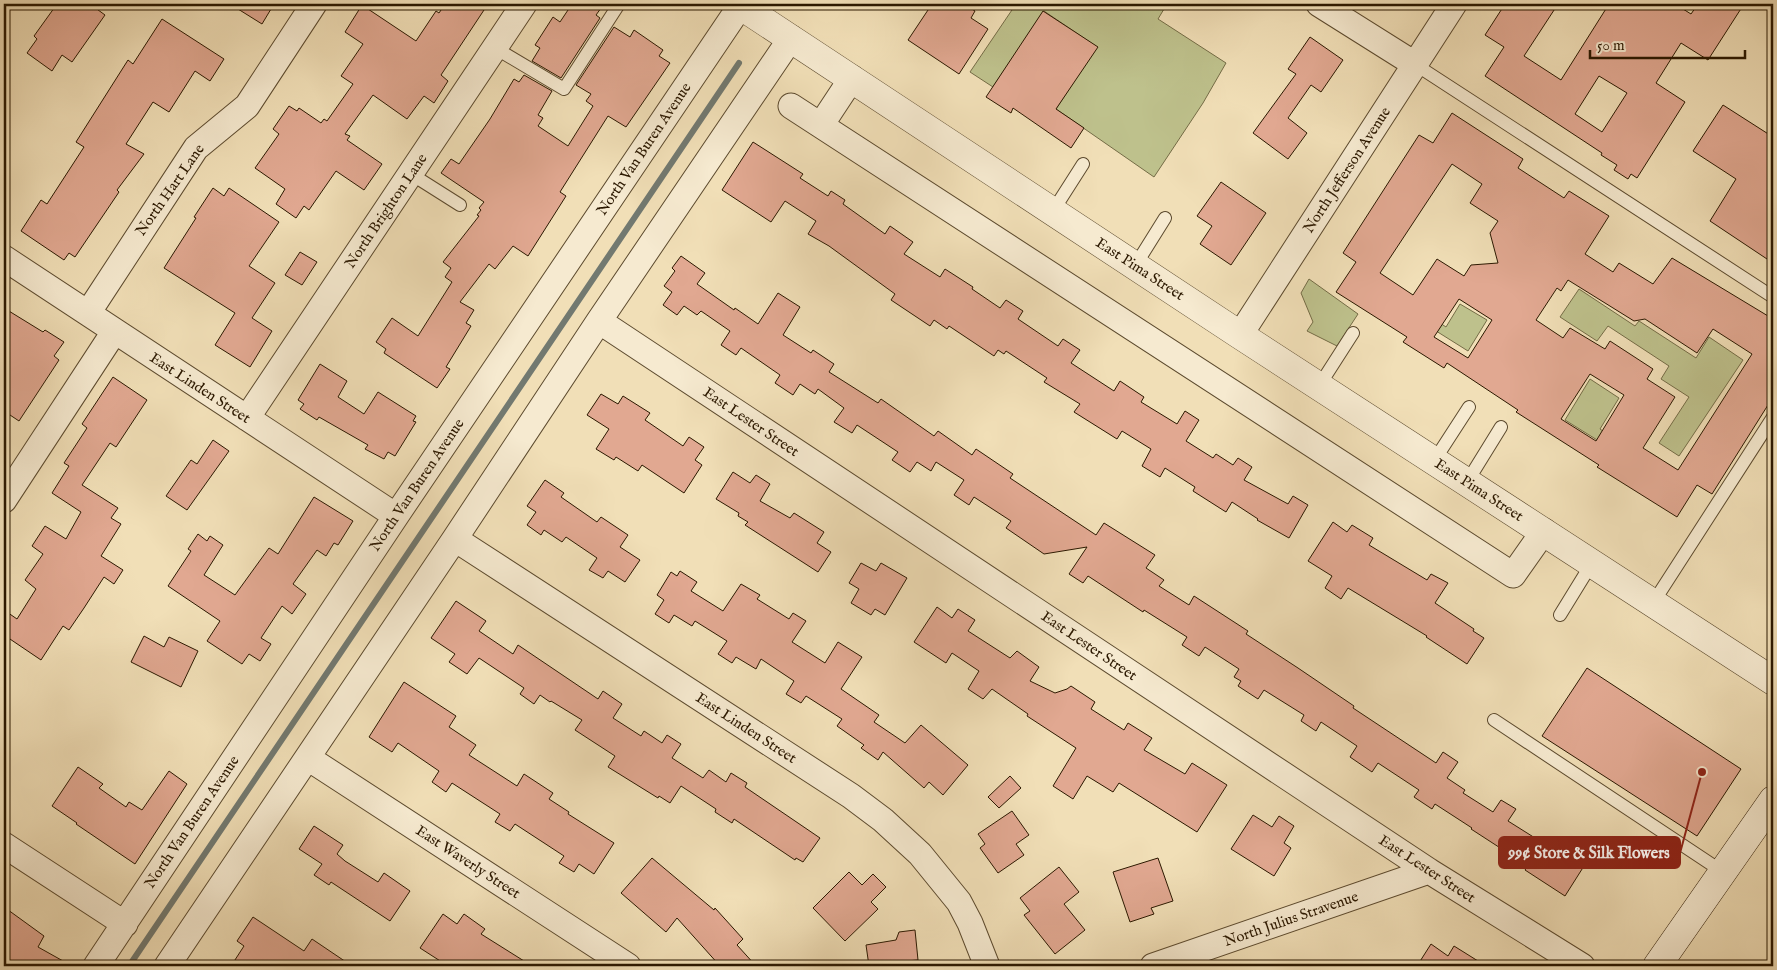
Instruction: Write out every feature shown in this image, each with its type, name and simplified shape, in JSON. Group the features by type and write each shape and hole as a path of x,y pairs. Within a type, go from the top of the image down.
{"street":[{"name":"North Hart Lane","path":"88,313 196,148 247,106 314,4"},
{"name":"North Brighton Lane","path":"246,418 524,4"},
{"path":"1319,4 1416,65"},
{"name":"North Jefferson Avenue","path":"1240,335 1454,4"},
{"name":"East Pima Street","path":"739,5 792,38 1240,335 1773,681"},
{"name":"North Van Buren Avenue","path":"96,966 739,5"},
{"path":"167,966 455,539 599,321 792,38"},
{"path":"821,125 852,78"},
{"path":"791,106 1513,575 1544,531"},
{"name":"East Linden Street","path":"4,258 396,516"},
{"name":"East Lester Street","path":"599,321 1429,871 1582,966"},
{"path":"4,500 114,332"},
{"name":"East Linden Street","path":"455,539 851,796 883,820 920,854 959,902 970,923 987,966"},
{"name":"East Waverly Street","path":"308,758 628,966"},
{"path":"1657,966 1773,800"},
{"path":"4,844 125,924"},
{"name":"North Julius Stravenue","path":"1153,966 1429,871"}],"lane":[{"path":"495,48 564,89 619,4"},
{"path":"1416,65 1773,297"},
{"path":"1053,212 1084,164"},
{"path":"411,174 460,205"},
{"path":"1135,266 1165,218"},
{"path":"1319,386 1354,333"},
{"path":"1434,461 1469,407"},
{"path":"1653,603 1773,417"},
{"path":"1467,482 1501,427"},
{"path":"1560,615 1592,563"},
{"path":"1494,720 1723,872"}],"green space":[{"path":"1016,4 1167,4 1158,19 1226,63 1203,103 1154,177 1056,109 1073,83 1056,71 1097,47 1044,11 993,87 970,72"},
{"path":"1309,279 1358,314 1337,346 1307,331 1313,322 1301,293"},
{"path":"1579,289 1635,326 1639,321 1696,358 1709,337 1743,360 1679,456 1659,443 1689,397 1661,379 1669,366 1608,326 1597,341 1560,317"},
{"path":"1460,304 1487,320 1468,351 1417,319 1422,311 1446,327"},
{"path":"1590,379 1619,398 1600,429 1607,434 1602,443 1565,420"}],"building":[{"path":"57,4 90,4 105,15 72,62 62,55 52,71 27,53 37,39 34,36"},
{"path":"230,4 274,4 262,24"},
{"path":"445,4 473,4 484,10 441,75 448,81 434,103 424,96 407,119 373,95 345,134 350,136 347,140 382,164 364,190 336,171 309,210 304,206 296,218 276,204 285,189 255,168 279,134 273,129 289,106 297,111 299,108 321,123 324,119 327,121 353,84 341,76 363,44 345,32 362,5 416,41 436,11 439,13"},
{"path":"572,4 604,4 596,15 600,18 561,78 532,61 540,48 535,45 553,17 560,22"},
{"path":"932,4 964,4 975,11 971,18 988,29 959,74 908,40"},
{"path":"1505,4 1558,4 1524,56 1561,80 1609,4 1675,4 1691,14 1698,4 1744,4 1708,60 1681,43 1656,83 1685,102 1637,178 1631,174 1628,179 1614,170 1617,165 1601,155 1602,153 1485,76 1504,47 1485,35","holes":["1599,76 1627,93 1602,132 1575,114"]},
{"path":"1043,11 1098,47 1056,109 1084,128 1071,148 1013,108 1011,113 986,97"},
{"path":"162,19 224,59 210,81 195,71 169,112 153,102 126,144 144,154 117,190 119,192 75,257 69,253 64,260 21,231 41,200 47,204 84,147 76,142 128,60 133,64"},
{"path":"614,27 630,37 634,30 663,50 659,56 670,63 626,127 608,116 560,192 566,196 528,256 513,246 495,269 489,264 460,302 474,310 466,323 471,326 446,367 450,369 437,388 384,353 386,349 376,342 392,318 418,336 452,282 445,277 451,268 443,262 479,216 477,215 481,210 479,208 484,202 441,173 451,159 459,164 490,119 514,79 519,82 524,75 552,91 538,115 543,118 538,126 568,146 593,106 586,101 591,94 576,85"},
{"path":"1310,37 1343,60 1321,92 1311,85 1288,118 1307,133 1288,159 1253,133 1296,74 1288,69"},
{"path":"1723,105 1773,137 1773,263 1710,221 1736,179 1693,151"},
{"path":"1452,113 1523,159 1518,168 1564,198 1569,191 1609,216 1585,254 1613,272 1619,263 1653,284 1672,258 1773,319 1773,397 1712,494 1697,485 1677,517 1597,467 1599,465 1516,412 1518,410 1447,363 1444,368 1403,342 1407,337 1336,292 1356,262 1343,253 1419,135 1433,143","holes":["1452,164 1482,184 1470,203 1498,221 1490,233 1498,263 1471,265 1464,276 1437,259 1413,295 1380,273","1568,280 1634,321 1645,319 1697,353 1713,329 1752,354 1678,470 1643,448 1675,397 1647,379 1653,369 1610,341 1605,349 1570,328 1563,338 1536,320 1557,288 1561,291","1459,299 1492,320 1468,358 1434,337","1590,374 1624,395 1596,441 1561,419"]},
{"path":"753,142 803,174 800,178 828,196 831,191 845,200 843,204 885,234 890,226 913,242 904,254 940,277 945,269 973,287 972,289 1000,308 1006,300 1023,311 1018,319 1058,346 1063,339 1080,350 1071,363 1114,391 1120,381 1144,397 1141,402 1177,424 1185,411 1199,420 1186,441 1213,458 1216,454 1233,465 1238,458 1252,467 1244,480 1288,504 1293,496 1308,505 1289,538 1257,520 1232,502 1226,512 1193,491 1195,487 1165,468 1160,477 1142,466 1151,449 1122,431 1117,439 1074,412 1080,404 1044,382 1047,378 1006,351 1004,354 998,350 994,356 949,326 947,329 934,320 930,326 891,300 895,294 829,246 808,234 816,221 785,201 771,222 722,190"},
{"path":"1221,182 1266,213 1231,265 1200,244 1212,226 1197,216"},
{"path":"213,188 224,196 229,188 279,222 249,266 275,283 252,318 272,331 250,367 215,345 235,313 164,268"},
{"path":"300,252 317,262 302,285 285,275"},
{"path":"681,256 705,273 697,284 758,324 778,293 800,307 783,335 811,353 813,350 834,364 829,372 878,403 881,399 934,436 938,431 972,455 976,449 1013,474 1010,478 1096,535 1104,523 1155,555 1146,568 1164,580 1159,586 1189,605 1194,596 1248,631 1246,634 1354,706 1353,708 1436,763 1443,752 1458,762 1447,778 1465,790 1463,793 1493,812 1501,800 1516,809 1508,821 1543,843 1545,840 1584,866 1565,896 1525,870 1528,866 1472,828 1435,804 1432,809 1414,797 1419,790 1378,763 1372,772 1350,757 1357,746 1321,722 1316,731 1301,721 1304,715 1264,690 1258,699 1238,686 1241,681 1234,677 1239,669 1205,647 1199,656 1182,645 1187,637 1144,610 1143,612 1088,576 1083,583 1069,574 1087,547 1044,554 1006,528 1011,521 974,497 969,505 954,495 964,480 936,462 931,471 917,462 910,472 892,460 898,452 857,425 852,433 834,422 844,408 818,389 815,394 800,384 793,395 775,383 780,375 741,348 736,355 721,345 730,331 701,311 697,315 684,306 677,315 663,305 672,292 664,286 675,271 672,268"},
{"path":"4,308 43,332 45,330 64,342 54,356 59,360 19,421 4,411"},
{"path":"320,364 347,381 338,397 364,414 378,392 416,416 413,421 416,422 395,456 388,452 384,459 365,449 368,445 319,417 317,420 300,409 304,404 298,400"},
{"path":"113,377 147,400 116,447 110,443 82,485 118,508 111,518 121,524 101,556 123,570 114,584 104,577 69,630 63,626 41,660 4,635 4,610 17,619 36,589 25,580 43,554 32,546 45,526 66,539 81,512 52,493 69,466 64,463 87,428 82,424"},
{"path":"601,394 618,404 623,396 650,413 645,420 683,446 689,437 704,447 695,460 702,465 684,493 642,465 638,471 616,457 614,460 596,449 609,429 587,415"},
{"path":"213,440 229,451 187,510 166,496 191,460 197,464"},
{"path":"733,472 750,483 756,475 770,484 760,501 790,518 794,513 824,532 817,543 831,552 818,572 745,525 748,522 738,516 739,513 716,499"},
{"path":"545,480 564,493 561,497 597,522 601,517 628,535 620,547 640,560 625,582 608,571 603,578 589,570 597,558 566,537 562,542 544,530 541,535 527,525 536,512 527,506"},
{"path":"314,497 353,521 338,545 334,543 326,556 317,550 293,584 306,594 292,614 282,606 261,638 271,644 260,661 249,654 242,664 207,641 220,621 168,586 191,551 188,549 198,534 207,541 210,536 223,545 204,575 235,595 269,548 278,554"},
{"path":"1333,522 1347,532 1352,525 1373,538 1369,545 1427,580 1431,574 1448,583 1435,603 1474,629 1473,631 1484,638 1467,664 1427,636 1348,588 1341,599 1325,588 1332,576 1308,561"},
{"path":"861,563 876,571 881,563 907,578 885,615 875,609 871,615 851,603 859,589 849,583"},
{"path":"680,571 697,582 691,591 723,611 741,584 760,595 757,599 789,619 793,613 806,621 792,642 825,663 838,642 862,657 841,689 879,715 874,722 905,743 921,725 968,765 943,795 929,782 924,788 883,752 878,760 861,748 864,745 837,726 842,719 806,696 801,703 786,694 794,681 761,659 756,669 736,657 732,663 718,654 727,641 695,621 692,626 674,615 669,623 655,614 664,600 657,595 671,572 677,576"},
{"path":"456,601 486,621 479,631 513,654 518,645 598,699 603,691 622,704 613,718 641,736 644,731 662,743 667,735 681,744 672,758 703,778 709,770 726,782 731,773 747,783 745,787 820,838 803,862 796,858 795,860 734,819 732,823 715,812 716,809 681,786 670,803 659,796 658,798 608,767 615,756 575,730 582,720 540,695 534,704 520,694 524,688 479,658 467,674 449,662 455,654 431,638"},
{"path":"937,607 952,618 958,609 975,620 968,631 1010,658 1017,651 1039,667 1030,681 1055,693 1071,686 1095,702 1091,709 1124,730 1128,723 1152,738 1144,750 1185,774 1192,763 1227,785 1197,832 1119,783 1113,792 1087,776 1073,799 1053,786 1076,748 1027,716 1028,714 992,689 983,699 968,689 979,671 952,653 946,663 914,642"},
{"path":"144,636 164,647 169,637 198,651 181,687 131,662"},
{"path":"1587,668 1741,769 1697,836 1542,736"},
{"path":"404,682 456,716 449,727 476,745 469,755 517,786 524,774 553,793 549,799 569,812 568,814 614,843 594,874 579,864 574,872 559,863 564,856 515,824 510,831 495,822 500,814 452,783 446,792 432,782 439,771 398,743 392,752 369,737"},
{"path":"78,767 103,784 99,788 126,807 129,802 142,810 169,771 187,784 135,864 52,806"},
{"path":"1010,776 1021,788 999,808 988,797"},
{"path":"1012,811 1029,835 1016,844 1024,855 998,873 980,848 985,844 978,834"},
{"path":"1253,815 1272,827 1279,816 1294,826 1284,843 1291,848 1274,876 1231,849"},
{"path":"314,826 343,845 337,854 345,861 378,882 384,873 410,891 390,921 331,882 329,885 314,875 322,864 299,849"},
{"path":"652,858 714,910 715,908 743,939 737,945 756,966 720,966 677,918 666,932 621,893"},
{"path":"1158,858 1173,901 1151,908 1154,914 1130,922 1113,872"},
{"path":"1059,867 1079,892 1064,904 1085,930 1055,954 1024,915 1030,911 1020,898"},
{"path":"849,872 862,885 873,874 886,887 871,902 878,909 845,941 813,908"},
{"path":"4,907 44,936 38,947 72,966 4,966"},
{"path":"443,914 457,924 464,914 485,929 481,934 532,966 448,966 420,948"},
{"path":"253,917 304,951 312,939 352,966 231,966 244,946 237,941"},
{"path":"915,930 918,960 906,961 907,966 869,966 866,945 896,940 899,932"},
{"path":"1431,944 1448,956 1454,946 1486,966 1417,966"}],"waterway":[{"path":"129,966 739,63"}],"place":[{"name":"99¢ Store & Silk Flowers","path":"1702,772"}]}
